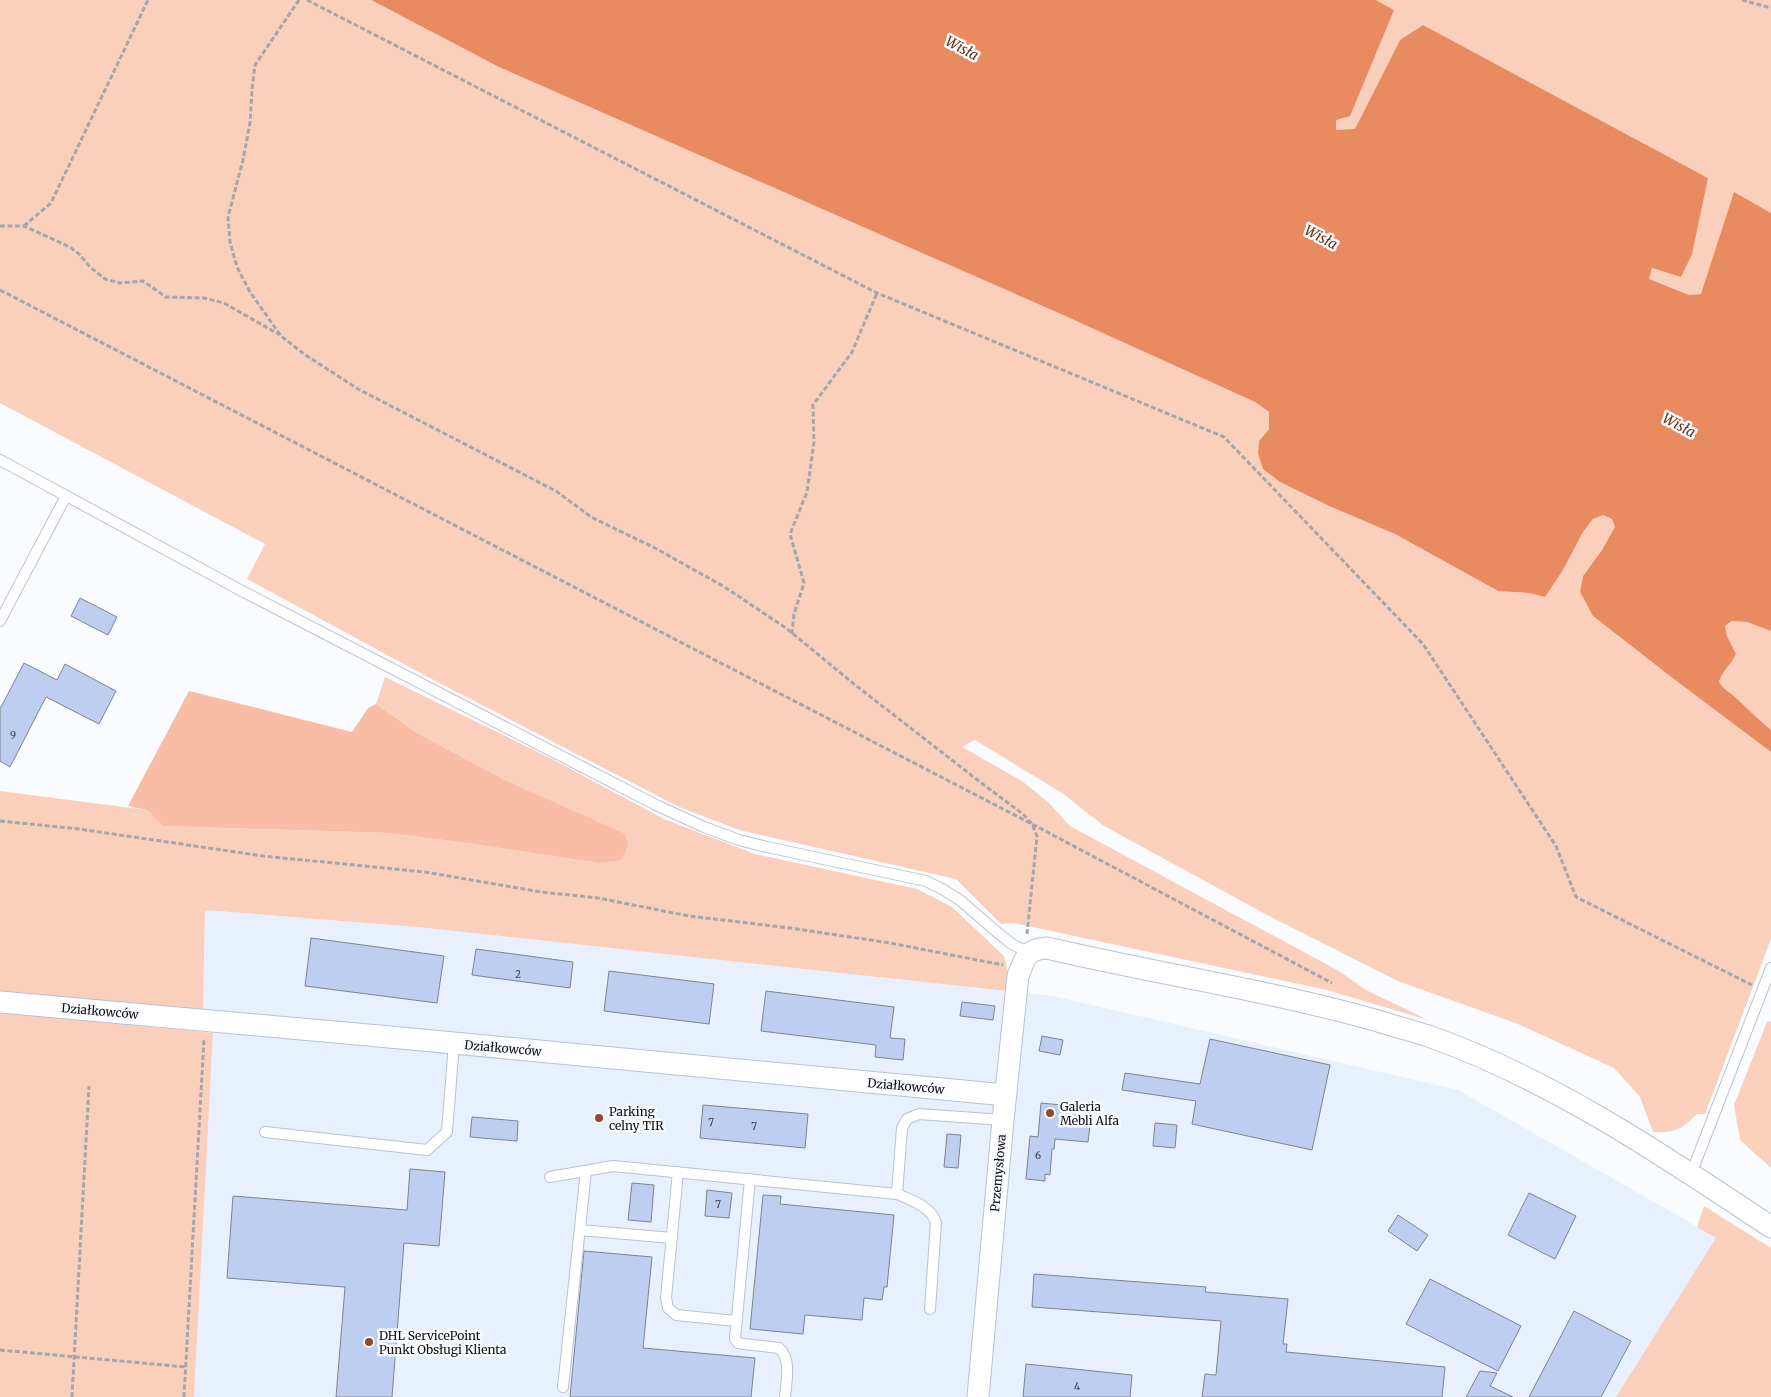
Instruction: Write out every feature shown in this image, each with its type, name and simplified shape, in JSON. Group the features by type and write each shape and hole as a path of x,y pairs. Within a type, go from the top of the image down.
{"street":[{"path":"1025,961 1037,948 1047,948 1241,987 1345,1012 1430,1037 1476,1054 1537,1084 1691,1174 1771,1227"},
{"name":"Przemysłowa","path":"978,1397 1002,1120 1018,976 1025,961"},
{"name":"Działkowców","path":"0,1002 1006,1096"}],"lane":[{"path":"0,460 242,591 656,805 704,827 748,842 926,881 961,901 1012,944 1025,961"},
{"path":"0,622 66,496"},
{"path":"1691,1174 1771,968"},
{"path":"265,1132 427,1150 447,1132 454,1043"},
{"path":"897,1194 902,1128 907,1119 919,1114 1002,1120"},
{"path":"550,1177 613,1166 897,1194 915,1201 934,1216 936,1223 930,1309"},
{"path":"564,1386 586,1171"},
{"path":"678,1172 666,1298 668,1308 676,1315 736,1321"},
{"path":"750,1179 735,1339 738,1343 779,1348 783,1352 787,1357 785,1397"},
{"path":"580,1230 672,1238"}],"path":[{"path":"24,226 51,203 148,0"},
{"path":"282,336 250,292 237,267 230,242 228,217 250,123 255,65 298,0"},
{"path":"307,0 877,293 1224,437 1423,644 1556,846 1576,897 1762,990"},
{"path":"1742,0 1771,8"},
{"path":"0,226 24,226 70,247 105,279 120,283 143,282 166,297 204,298 224,303 282,336 304,354 358,389 556,492 591,517 655,548 723,586 792,634 1023,814 1032,824 1037,836 1025,961 790,928 689,916 598,898 541,892 425,872 263,856 79,829 0,821"},
{"path":"0,290 1032,824 1332,984"},
{"path":"792,634 794,614 804,583 790,534 807,492 814,442 813,405 852,352 877,293"},
{"path":"184,1397 205,1020"},
{"path":"72,1397 89,1086"},
{"path":"0,1350 186,1367"}],"shaded area":[{"path":"0,0 371,0 499,67 1062,314 1255,402 1269,412 1269,429 1259,441 1258,454 1263,469 1280,482 1329,506 1395,534 1498,591 1529,593 1545,597 1563,570 1583,532 1593,519 1603,515 1612,519 1616,527 1583,576 1580,592 1593,616 1771,752 1771,939 1705,1114 1697,1114 1682,1127 1672,1131 1653,1132 1640,1097 1614,1068 1518,1024 1398,981 1269,916 1104,826 1062,793 975,740 962,747 1022,781 1049,803 1070,826 1339,971 1366,990 1428,1020 1327,990 1014,923 1001,924 956,879 739,830 677,806 424,675 247,579 265,544 0,403"},
{"path":"1376,0 1771,0 1771,213 1734,192 1702,294 1689,295 1649,279 1652,268 1681,277 1708,178 1423,25 1400,40 1355,130 1336,130 1336,120 1394,10"},
{"path":"1732,621 1747,622 1771,631 1771,730 1719,682 1736,654 1727,636 1725,626"},
{"path":"385,677 550,758 664,819 755,854 917,889 952,907 1004,956 1008,972 1007,991 417,927 205,910 203,1009 0,1000 0,791 147,810 163,826 388,833 599,863 624,833 505,780 417,733 376,704"},
{"path":"189,691 352,732 368,708 376,704 417,733 505,780 624,833 628,845 622,860 599,863 388,833 163,826 147,810 128,806"},
{"path":"205,910 417,927 1053,996 1458,1090 1717,1238 1616,1397 194,1397 213,1033 217,1034 203,1009"},
{"path":"0,1012 213,1033 194,1397 0,1397"},
{"path":"1771,1021 1771,1168 1740,1140 1734,1105 1767,1022"},
{"path":"1704,1206 1771,1248 1771,1397 1616,1397 1716,1238 1697,1227"}],"water":[{"name":"Wisła","path":"371,0 1376,0 1394,10 1350,116 1336,120 1336,130 1355,129 1400,40 1423,25 1708,178 1692,254 1681,277 1652,268 1649,279 1689,295 1701,294 1734,192 1771,213 1771,631 1747,622 1732,621 1725,626 1727,636 1736,654 1719,682 1771,730 1771,752 1593,616 1580,592 1583,576 1602,550 1615,527 1612,519 1603,515 1593,519 1583,532 1563,570 1545,597 1529,593 1498,591 1395,534 1329,506 1280,482 1263,469 1258,454 1259,441 1269,429 1269,412 1255,402 1061,314 499,67"}],"building":[{"path":"80,598 117,617 108,635 71,616"},
{"path":"24,663 57,680 65,664 116,691 99,724 46,697 10,767 0,761 0,709"},
{"path":"311,938 444,956 437,1003 305,986"},
{"path":"476,949 573,962 570,988 472,975"},
{"path":"609,971 714,984 709,1024 604,1011"},
{"path":"766,991 894,1007 890,1038 905,1039 903,1060 875,1057 876,1045 761,1031"},
{"path":"962,1002 995,1006 993,1020 960,1016"},
{"path":"1042,1036 1063,1040 1060,1055 1039,1051"},
{"path":"1210,1039 1330,1065 1312,1150 1192,1124 1196,1101 1122,1090 1125,1073 1200,1084"},
{"path":"1041,1103 1092,1108 1088,1142 1055,1139 1054,1149 1052,1149 1050,1175 1045,1174 1045,1181 1026,1179 1030,1136 1038,1137"},
{"path":"703,1105 808,1114 805,1148 700,1138"},
{"path":"472,1117 518,1121 517,1141 470,1137"},
{"path":"1155,1123 1177,1125 1175,1148 1153,1146"},
{"path":"947,1134 961,1135 958,1168 944,1167"},
{"name":"DHL ServicePoint Punkt Obsługi Klienta","path":"410,1169 445,1172 439,1246 404,1243 392,1397 336,1397 345,1287 227,1278 233,1196 407,1210"},
{"path":"632,1183 654,1185 651,1222 628,1220"},
{"path":"707,1190 732,1193 729,1218 705,1216"},
{"path":"1529,1193 1576,1216 1555,1259 1508,1235"},
{"path":"763,1195 781,1196 780,1204 894,1215 887,1287 884,1287 882,1300 864,1298 862,1320 805,1315 803,1334 750,1329"},
{"path":"1398,1215 1428,1235 1417,1251 1388,1231"},
{"path":"584,1251 652,1257 643,1348 755,1358 751,1397 570,1397"},
{"path":"1034,1274 1206,1287 1205,1292 1288,1299 1283,1344 1287,1344 1286,1352 1445,1367 1442,1397 1202,1397 1205,1374 1216,1375 1221,1321 1032,1307"},
{"path":"1430,1279 1521,1326 1498,1371 1406,1324"},
{"path":"1574,1311 1631,1341 1601,1397 1529,1397"},
{"path":"1026,1364 1132,1375 1130,1397 1023,1397"},
{"path":"1480,1371 1497,1373 1490,1386 1513,1397 1466,1397"}],"place":[{"name":"Galeria Mebli Alfa","path":"1050,1113"},
{"name":"Parking celny TIR","path":"599,1118"},
{"name":"DHL ServicePoint Punkt Obsługi Klienta","path":"369,1342"}]}
